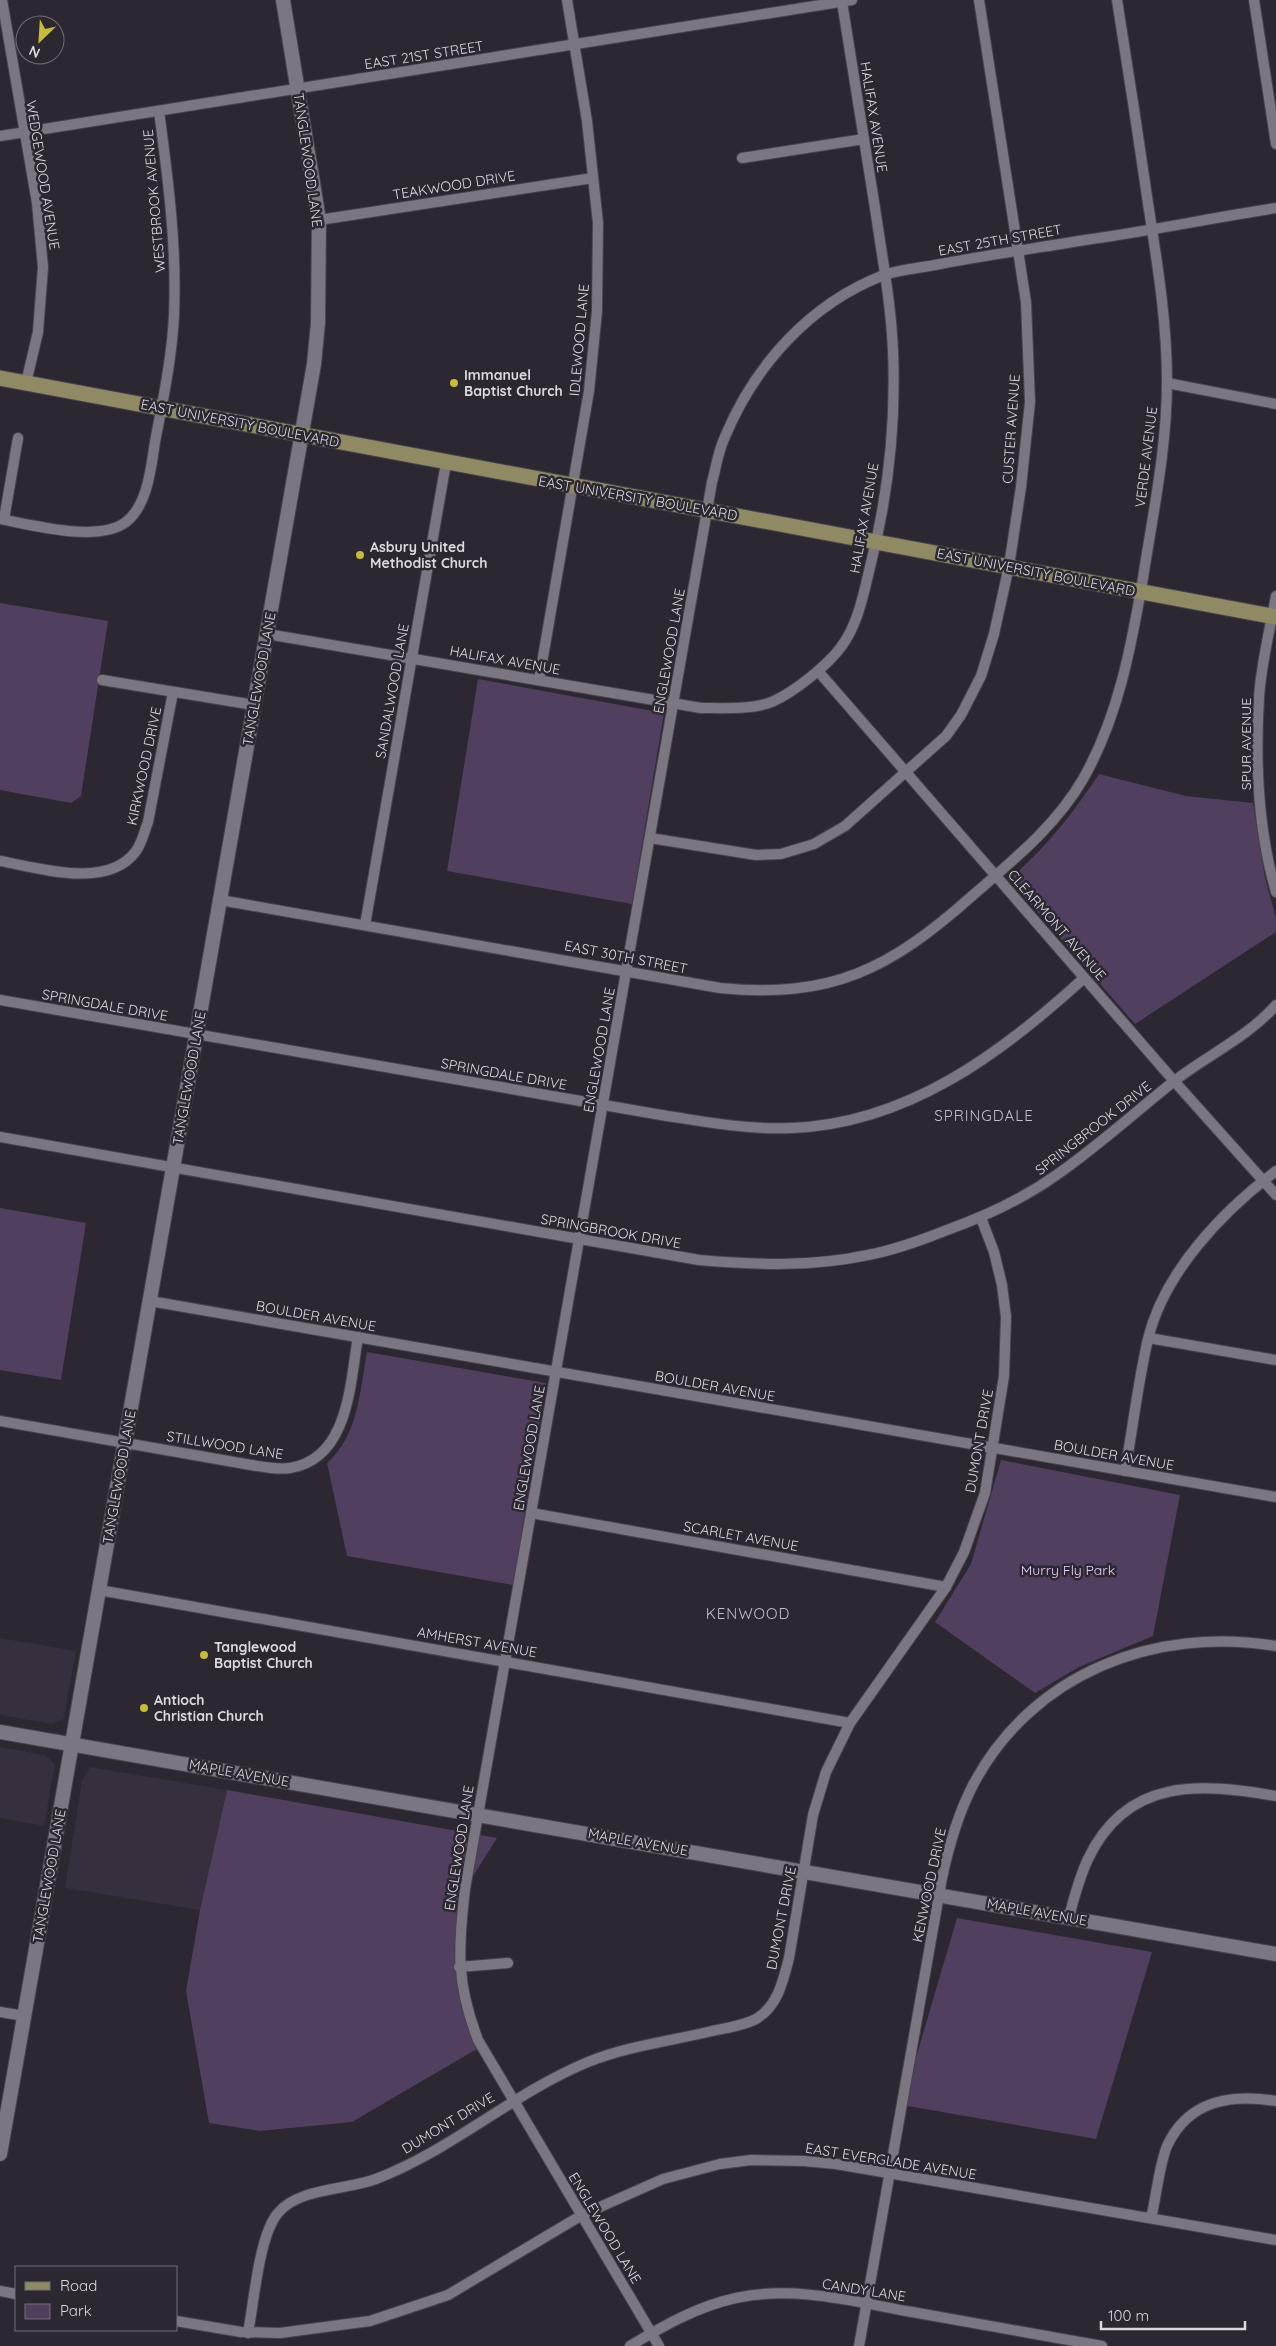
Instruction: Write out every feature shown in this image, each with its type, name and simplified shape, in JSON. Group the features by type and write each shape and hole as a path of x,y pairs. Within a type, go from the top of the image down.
{"main road":[{"name":"TANGLEWOOD LANE","path":"0,2154 316,350 319,220 284,0"},
{"name":"EAST UNIVERSITY BOULEVARD","path":"0,378 1274,617"},
{"name":"MAPLE AVENUE","path":"0,1732 1276,1954"}],"street":[{"name":"WEDGEWOOD AVENUE","path":"2,0 37,202 43,267 38,332 26,383"},
{"name":"IDLEWOOD LANE","path":"539,680 589,392 597,310 598,223 575,45 567,0"},
{"name":"CUSTER AVENUE","path":"650,838 756,855 770,855 800,850 814,844 845,826 946,736 961,716 981,676 994,634 1009,566 1022,487 1030,402 1026,302 980,0"},
{"name":"VERDE AVENUE","path":"996,876 1044,831 1082,781 1107,730 1124,675 1141,591 1162,458 1167,383 1164,316 1118,0"},
{"path":"1254,0 1276,144"},
{"name":"EAST 21ST STREET","path":"0,136 847,1"},
{"name":"HALIFAX AVENUE","path":"267,634 701,708 737,708 773,701 818,672 832,659 850,633 862,602 877,542 890,440 893,396 893,350 885,275 864,139 847,1"},
{"name":"WESTBROOK AVENUE","path":"2,519 97,532 113,529 126,522 133,515 144,493 161,408 173,326 175,275 170,190 159,111"},
{"path":"742,158 864,139"},
{"name":"TEAKWOOD DRIVE","path":"319,220 593,178"},
{"name":"EAST 25TH STREET","path":"760,370 792,336 821,310 856,288 885,275 1018,249 1086,240 1276,208"},
{"name":"ENGLEWOOD LANE","path":"659,2346 478,2040 466,2010 460,1967 460,1929 465,1889 712,482 723,440 739,406 760,370"},
{"path":"1167,383 1276,404"},
{"path":"2,519 18,438"},
{"name":"SANDALWOOD LANE","path":"365,925 446,463"},
{"name":"SPUR AVENUE","path":"1276,596 1274,617 1259,696 1257,776 1276,892"},
{"name":"CLEARMONT AVENUE","path":"818,672 1174,1081 1276,1195"},
{"path":"102,680 254,705"},
{"name":"KIRKWOOD DRIVE","path":"0,862 93,873 110,870 129,858 141,842 148,822 173,692"},
{"name":"EAST 30TH STREET","path":"220,900 688,982 749,991 777,992 818,986 866,971 902,951 996,876"},
{"name":"SPRINGDALE DRIVE","path":"0,1000 676,1117 758,1127 815,1127 866,1116 929,1092 977,1065 1016,1038 1084,978"},
{"path":"1174,1081 1249,1028 1276,1005"},
{"name":"SPRINGBROOK DRIVE","path":"0,1137 580,1239 726,1262 771,1265 811,1263 870,1255 922,1240 981,1218 1022,1197 1062,1171 1122,1126 1174,1081"},
{"path":"1125,1471 1149,1338 1168,1291 1193,1252 1263,1181 1276,1171"},
{"name":"DUMONT DRIVE","path":"248,2333 268,2230 277,2213 285,2206 303,2196 348,2187 398,2169 464,2132 513,2100 566,2072 604,2056 740,2025 764,2014 772,2004 783,1980 813,1815 826,1772 850,1723 946,1587 964,1552 985,1494 1004,1376 1006,1317 1002,1285 994,1252 981,1218"},
{"name":"BOULDER AVENUE","path":"150,1301 1276,1497"},
{"name":"STILLWOOD LANE","path":"0,1421 251,1465 279,1469 301,1465 322,1453 337,1433 349,1390 358,1337"},
{"path":"1149,1338 1276,1360"},
{"name":"SCARLET AVENUE","path":"532,1513 946,1587"},
{"name":"AMHERST AVENUE","path":"99,1590 850,1723"},
{"name":"KENWOOD DRIVE","path":"859,2346 939,1895 954,1829 973,1785 996,1749 1012,1729 1051,1695 1078,1677 1111,1660 1158,1646 1210,1640 1276,1646"},
{"path":"1069,1917 1080,1877 1095,1846 1119,1818 1145,1800 1160,1793 1191,1787 1229,1789 1276,1796"},
{"path":"460,1967 508,1963"},
{"path":"0,2012 24,2016"},
{"path":"1151,2218 1167,2145 1187,2119 1212,2103 1226,2099 1241,2097 1276,2101"},
{"name":"EAST EVERGLADE AVENUE","path":"178,2321 248,2333 280,2333 370,2321 448,2294 582,2215 663,2179 720,2164 751,2160 804,2161 890,2173 1276,2240"},
{"path":"0,2291 15,2294"},
{"name":"CANDY LANE","path":"630,2346 651,2333 711,2304 760,2294 805,2294 1102,2346"}],"shaded area":[{"path":"0,1638 76,1651 64,1718 52,1724 0,1715"},
{"path":"0,1747 45,1755 55,1764 44,1826 0,1818"},
{"path":"90,1767 227,1790 200,1910 65,1888 82,1781"}],"green space":[{"path":"0,603 108,621 81,796 71,803 0,790"},
{"path":"478,679 664,713 632,904 447,871"},
{"path":"1099,774 1186,796 1253,803 1265,878 1276,918 1276,932 1135,1024 1015,886 1014,875 1060,828"},
{"path":"0,1208 86,1223 61,1380 0,1370"},
{"path":"367,1352 546,1383 513,1585 347,1556 327,1463 345,1440 351,1426 356,1412"},
{"name":"Murry Fly Park","path":"1001,1460 1180,1495 1153,1636 1079,1667 1035,1693 935,1622 971,1564"},
{"path":"227,1790 497,1838 465,1889 460,1967 482,2046 352,2122 260,2131 209,2123 186,1991 200,1910"},
{"path":"957,1918 1152,1952 1096,2139 902,2105"}],"place":[{"name":"Immanuel Baptist Church","path":"454,383"},
{"name":"Asbury United Methodist Church","path":"360,555"},
{"name":"Tanglewood Baptist Church","path":"204,1655"},
{"name":"Antioch Christian Church","path":"144,1708"}],"district":[{"name":"SPRINGDALE","path":"984,1115"},
{"name":"KENWOOD","path":"748,1613"}]}
